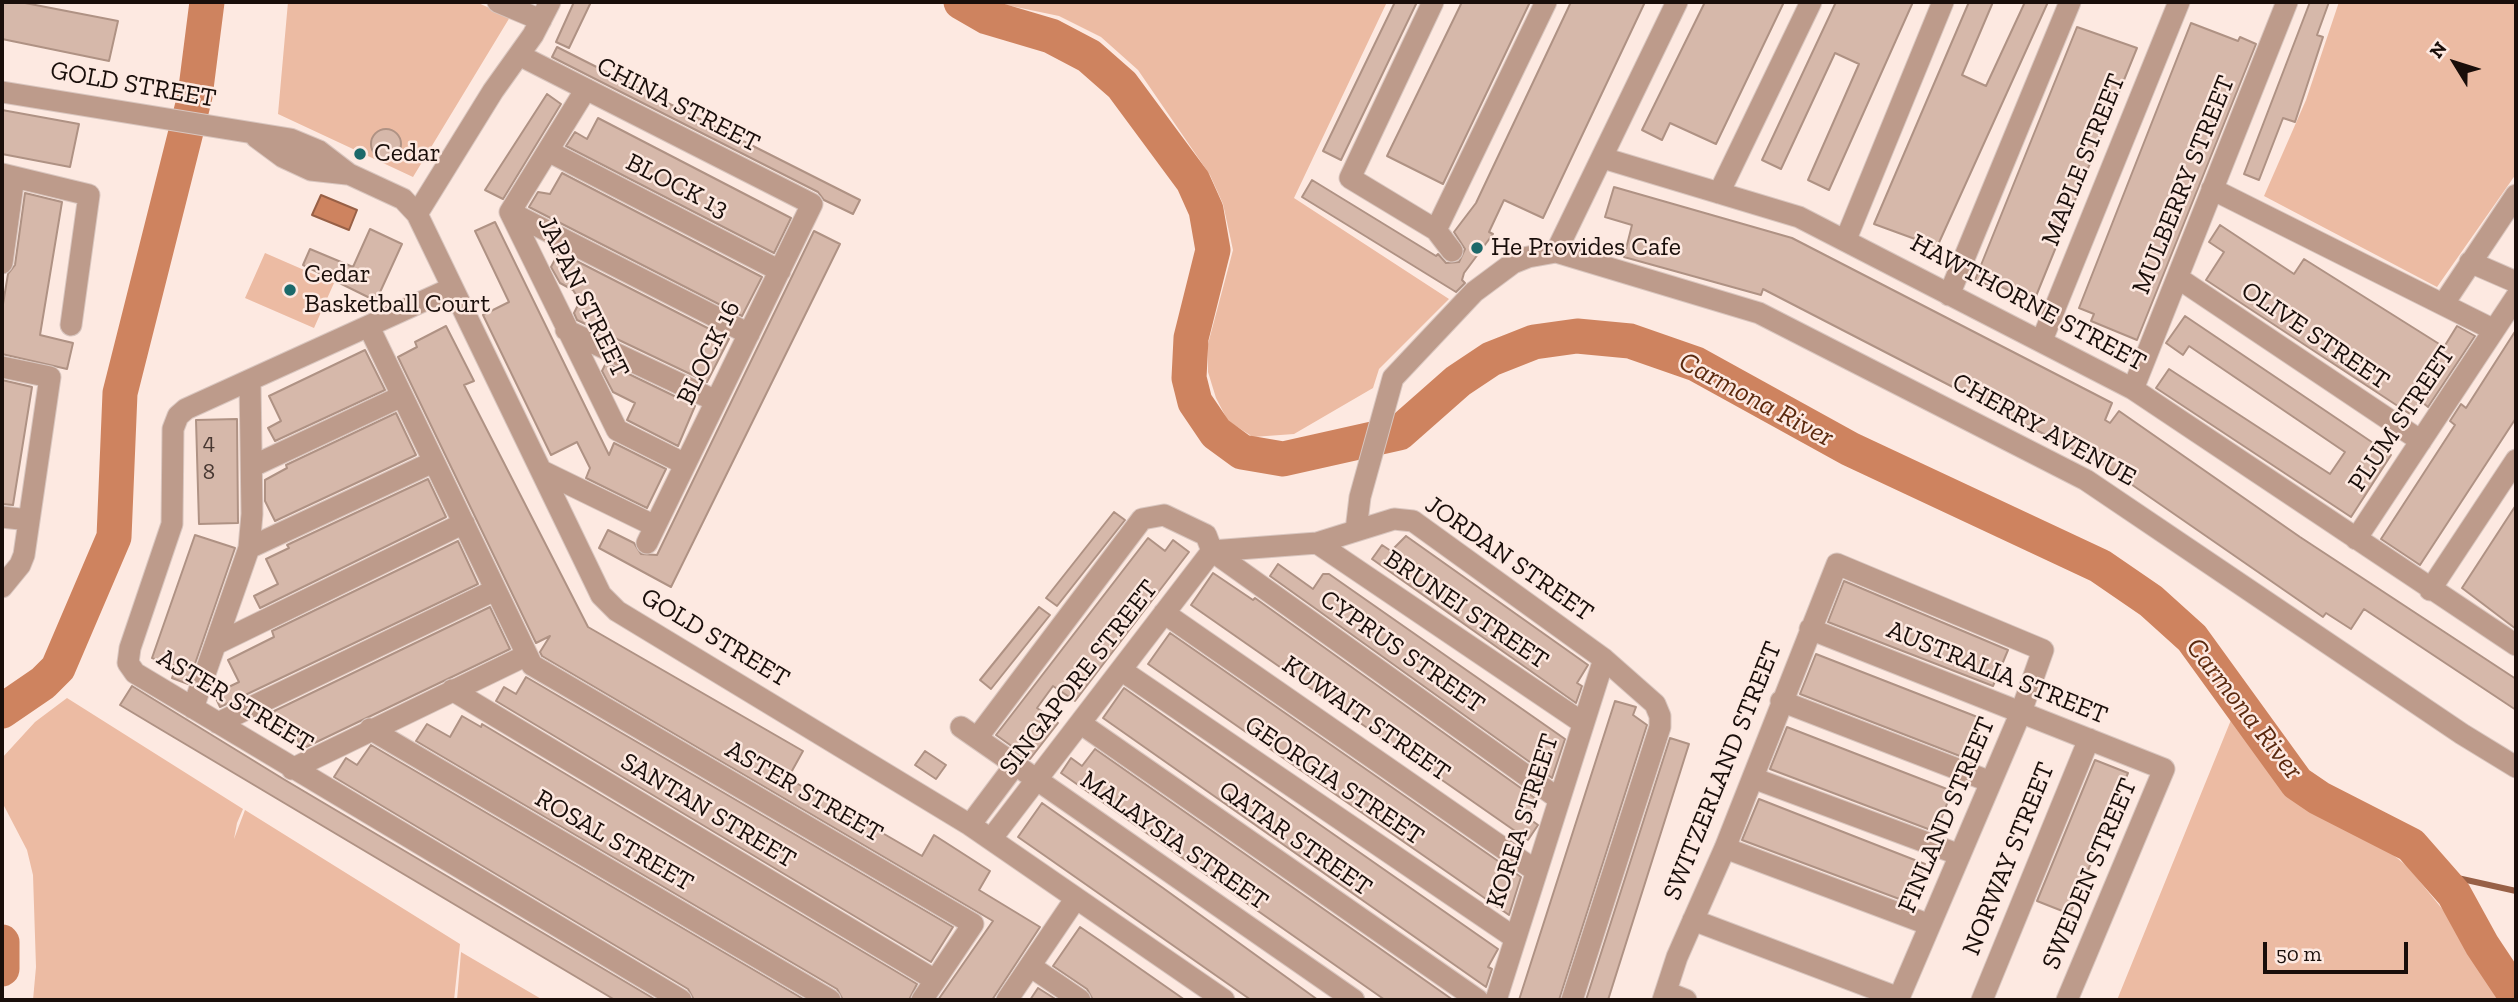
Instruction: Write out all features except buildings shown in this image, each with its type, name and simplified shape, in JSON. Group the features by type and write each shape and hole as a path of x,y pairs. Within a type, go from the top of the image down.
{"street":[{"path":"417,214 546,11 498,2"},
{"path":"1433,2 1350,178 1436,230 1452,251"},
{"path":"1436,230 1546,2"},
{"path":"1356,530 1360,497 1387,392 1394,378 1436,335 1463,301 1501,272 1528,257 1556,252 1677,2"},
{"path":"1719,193 1811,2"},
{"path":"1846,239 1943,2"},
{"path":"1949,295 2070,2"},
{"name":"MAPLE STREET","path":"2042,340 2179,2"},
{"name":"MULBERRY STREET","path":"2133,389 2287,2"},
{"name":"CHINA STREET","path":"519,55 812,204"},
{"name":"JAPAN STREET","path":"586,89 510,212 617,430 685,464"},
{"name":"GOLD STREET","path":"2,92 245,133 283,157 311,170 349,174 403,199 417,214 601,595 617,611 970,825 1224,1000"},
{"name":"BLOCK 13","path":"548,151 779,271"},
{"name":"HAWTHORNE STREET","path":"1603,158 1799,217 2042,340 2133,389 2516,645"},
{"path":"2,263 8,176 89,195 71,325"},
{"path":"2212,189 2494,330"},
{"path":"2444,303 2516,195"},
{"name":"BLOCK 16","path":"542,471 651,534 812,204"},
{"path":"510,212 749,334"},
{"name":"CHERRY AVENUE","path":"1556,252 1759,313 2086,480 2462,734 2516,767"},
{"path":"2470,262 2516,282"},
{"name":"OLIVE STREET","path":"2178,278 2421,441"},
{"name":"ASTER STREET","path":"452,288 186,409 178,416 173,429 172,524 130,648 128,663 135,673 292,769 681,1000"},
{"name":"PLUM STREET","path":"2356,539 2516,297"},
{"name":"ASTER STREET","path":"369,327 400,397 464,523 525,656 532,665 973,924 922,1000"},
{"path":"566,330 716,401"},
{"path":"2,367 50,377 20,565 2,587"},
{"path":"193,708 248,548 253,467 250,381"},
{"path":"253,467 400,397"},
{"path":"2430,590 2516,460"},
{"path":"248,548 433,462"},
{"name":"MALAYSIA STREET","path":"1212,551 1206,536 1164,515 1142,519 969,733 1354,1000"},
{"path":"2,517 29,520"},
{"name":"JORDAN STREET","path":"1212,551 1317,543 1394,519 1413,521 1604,659 1655,704 1660,727 1572,1000"},
{"path":"216,644 464,523"},
{"name":"BRUNEI STREET","path":"1317,543 1583,723"},
{"name":"SINGAPORE STREET","path":"991,839 1212,551"},
{"name":"CYPRUS STREET","path":"1212,551 1559,799"},
{"name":"SWITZERLAND STREET","path":"1664,996 1837,564 2043,650"},
{"path":"218,723 495,590"},
{"name":"KUWAIT STREET","path":"1164,614 1536,871"},
{"name":"AUSTRALIA STREET","path":"1810,629 2164,769"},
{"name":"FINLAND STREET","path":"1898,999 2021,712 2043,650"},
{"path":"292,769 369,729 525,656"},
{"name":"KOREA STREET","path":"1496,1000 1604,659"},
{"name":"GEORGIA STREET","path":"1121,670 1515,938"},
{"name":"SANTAN STREET","path":"452,691 935,981"},
{"path":"1782,701 1991,782"},
{"name":"QATAR STREET","path":"1080,723 1478,1000"},
{"name":"ROSAL STREET","path":"369,729 830,1000"},
{"name":"NORWAY STREET","path":"1982,1000 2089,739"},
{"name":"SINGAPORE STREET","path":"970,825 1015,765"},
{"name":"SWEDEN STREET","path":"2067,1000 2164,769"},
{"path":"1753,778 1960,855"},
{"path":"1725,848 1930,925"},
{"path":"1007,1000 1076,898"},
{"path":"1693,920 1898,999"},
{"path":"1030,966 1080,1000"},
{"path":"1664,996 1686,1000"}],"shaded area":[{"path":"288,2 476,2 510,17 413,177 278,114"},
{"path":"992,2 1387,2 1294,198 1449,299 1379,369 1373,388 1294,434 1253,437 1228,421 1216,398 1208,372 1208,344 1233,250 1223,204 1210,175 1138,70 1101,37 1059,16"},
{"path":"2339,2 2516,2 2516,174 2437,287 2264,196 2306,100"},
{"path":"321,195 357,210 349,230 312,215"},
{"name":"Cedar Basketball Court","path":"265,253 334,283 314,328 245,298"},
{"path":"67,698 243,809 234,839 245,810 460,944 454,1000 33,1000 36,967 33,875 27,850 2,802 2,758 35,722"},
{"path":"2231,720 2288,790 2314,809 2386,849 2408,867 2452,921 2467,953 2499,1000 2117,1000"},
{"path":"461,952 543,1000 457,1000"}],"waterway":[{"path":"2,711 43,683 58,668 114,537 120,393 195,96 207,2"},
{"name":"Carmona River","path":"961,2 987,17 1051,36 1089,56 1122,85 1193,181 1206,210 1213,250 1191,338 1189,378 1195,402 1216,433 1242,452 1283,459 1399,433 1458,381 1491,359 1534,342 1577,336 1630,341 1696,364 1850,449 2100,566 2151,601 2192,638 2297,783 2319,798 2411,845 2454,894 2482,945 2516,996"},
{"path":"2435,873 2516,891"},
{"path":"2,942 2,969"}],"place":[{"name":"Cedar","path":"360,154"},
{"name":"He Provides Cafe","path":"1477,248"},
{"name":"Cedar Basketball Court","path":"290,290"}]}
